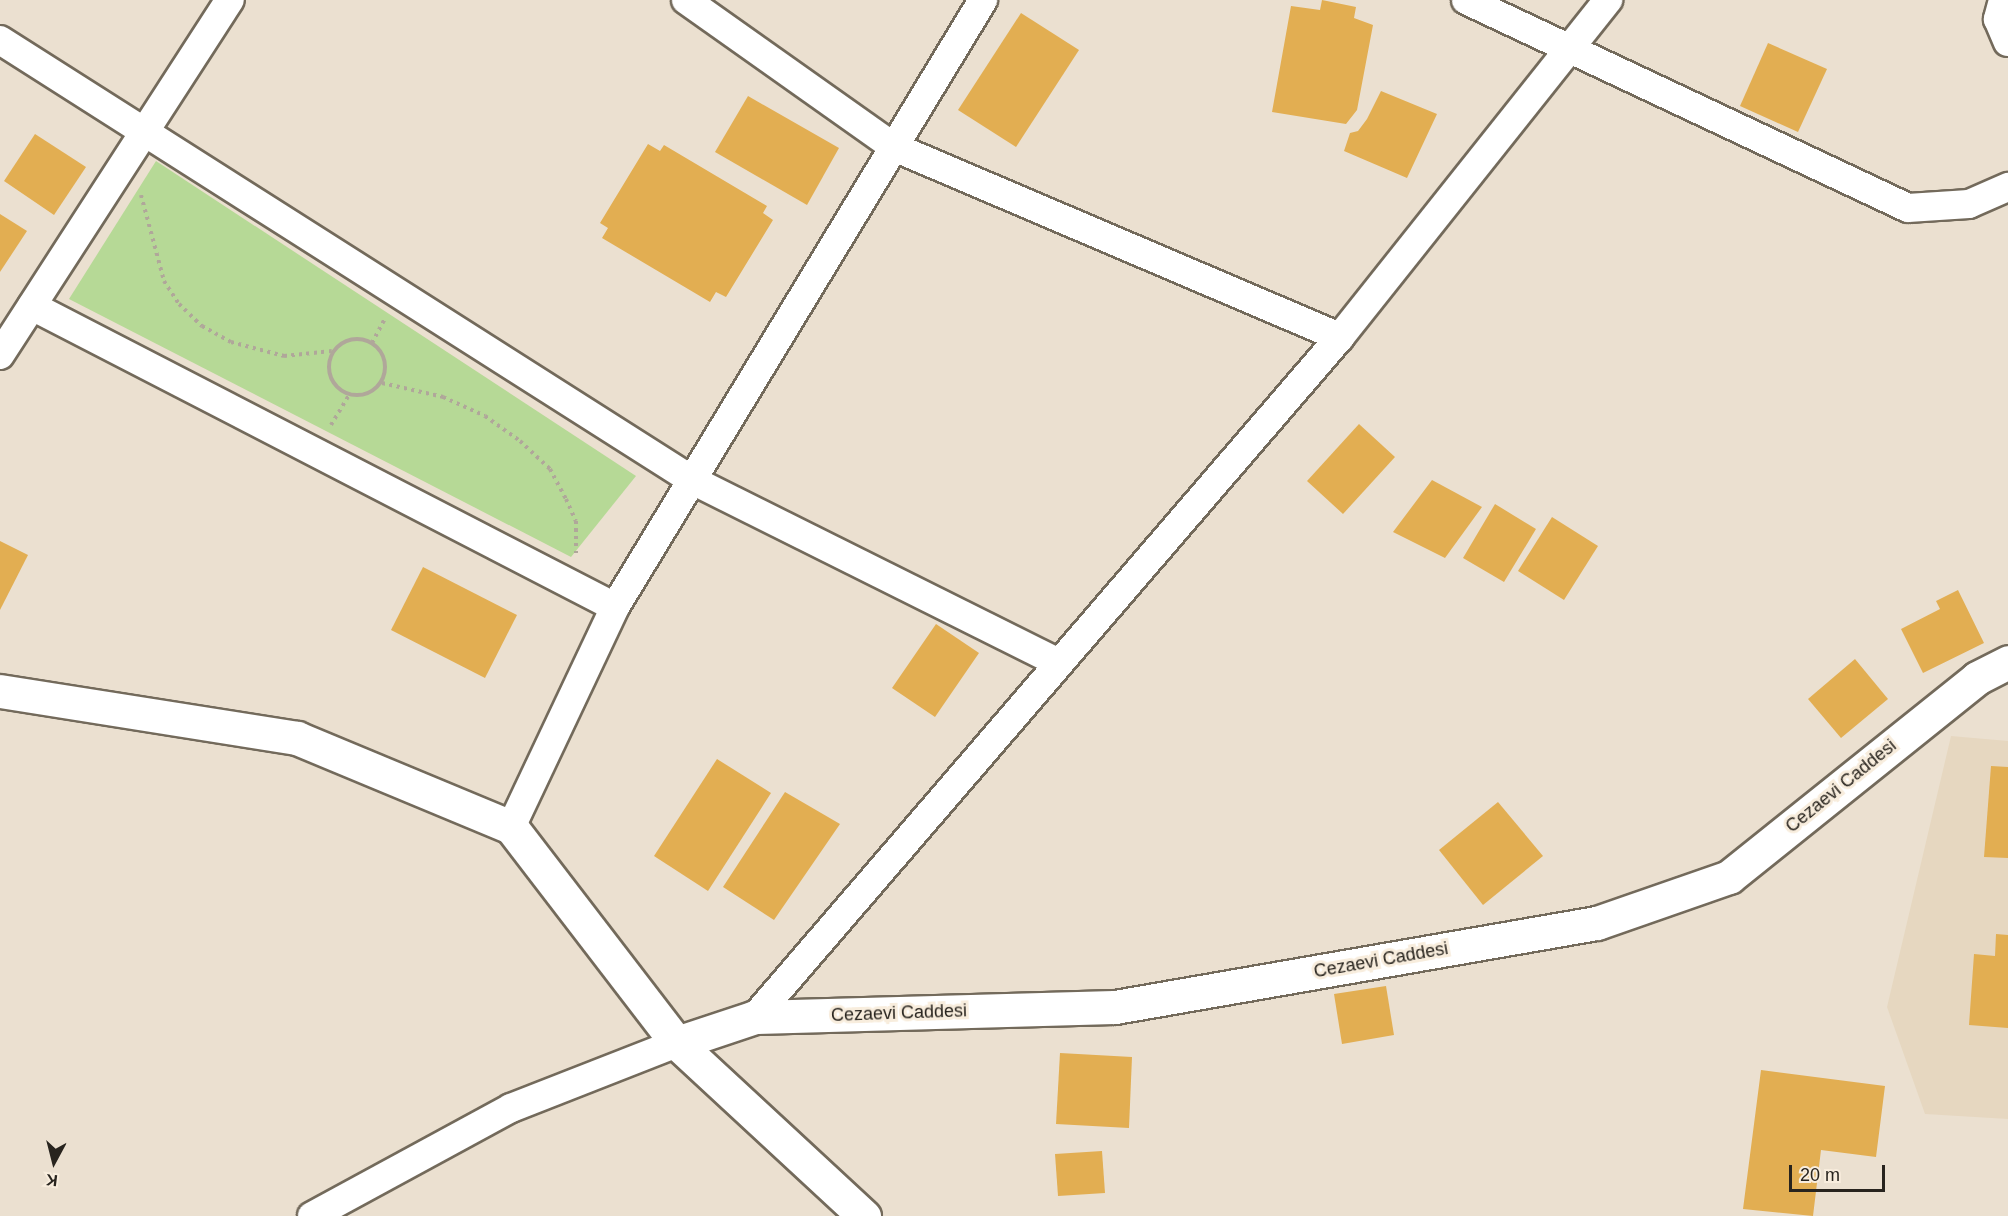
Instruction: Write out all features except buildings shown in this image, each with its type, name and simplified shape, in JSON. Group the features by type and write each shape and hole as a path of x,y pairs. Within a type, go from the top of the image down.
{"street":[{"path":"0,355 231,0"},
{"path":"686,0 894,147 1340,337"},
{"path":"511,828 615,607 983,0"},
{"path":"1466,0 1571,46 1908,208 1969,204 2008,187"},
{"path":"755,1017 1340,337 1608,0"},
{"path":"2003,0 1998,19 2008,42"},
{"path":"0,40 139,141 692,480 1059,663"},
{"path":"32,306 615,607"},
{"name":"Cezaevi Caddesi","path":"677,1043 755,1017 1115,1007 1598,923 1729,877 1977,678 2008,662"},
{"path":"0,691 297,738 511,828 677,1043 864,1216"},
{"path":"312,1216 511,1108 677,1043"}],"path":[{"path":"139,141 154,253 164,281 178,303 202,326 255,350 284,356 332,351 346,340 365,339 380,349 387,365 382,383 368,394 349,395 334,385 328,368 332,351"},
{"path":"382,383 443,397 485,416 550,469 576,521 575,586"}],"shaded area":[{"path":"1951,736 2008,741 2008,1119 1925,1114 1887,1007"}],"green space":[{"path":"156,161 636,476 571,557 69,299"}]}
